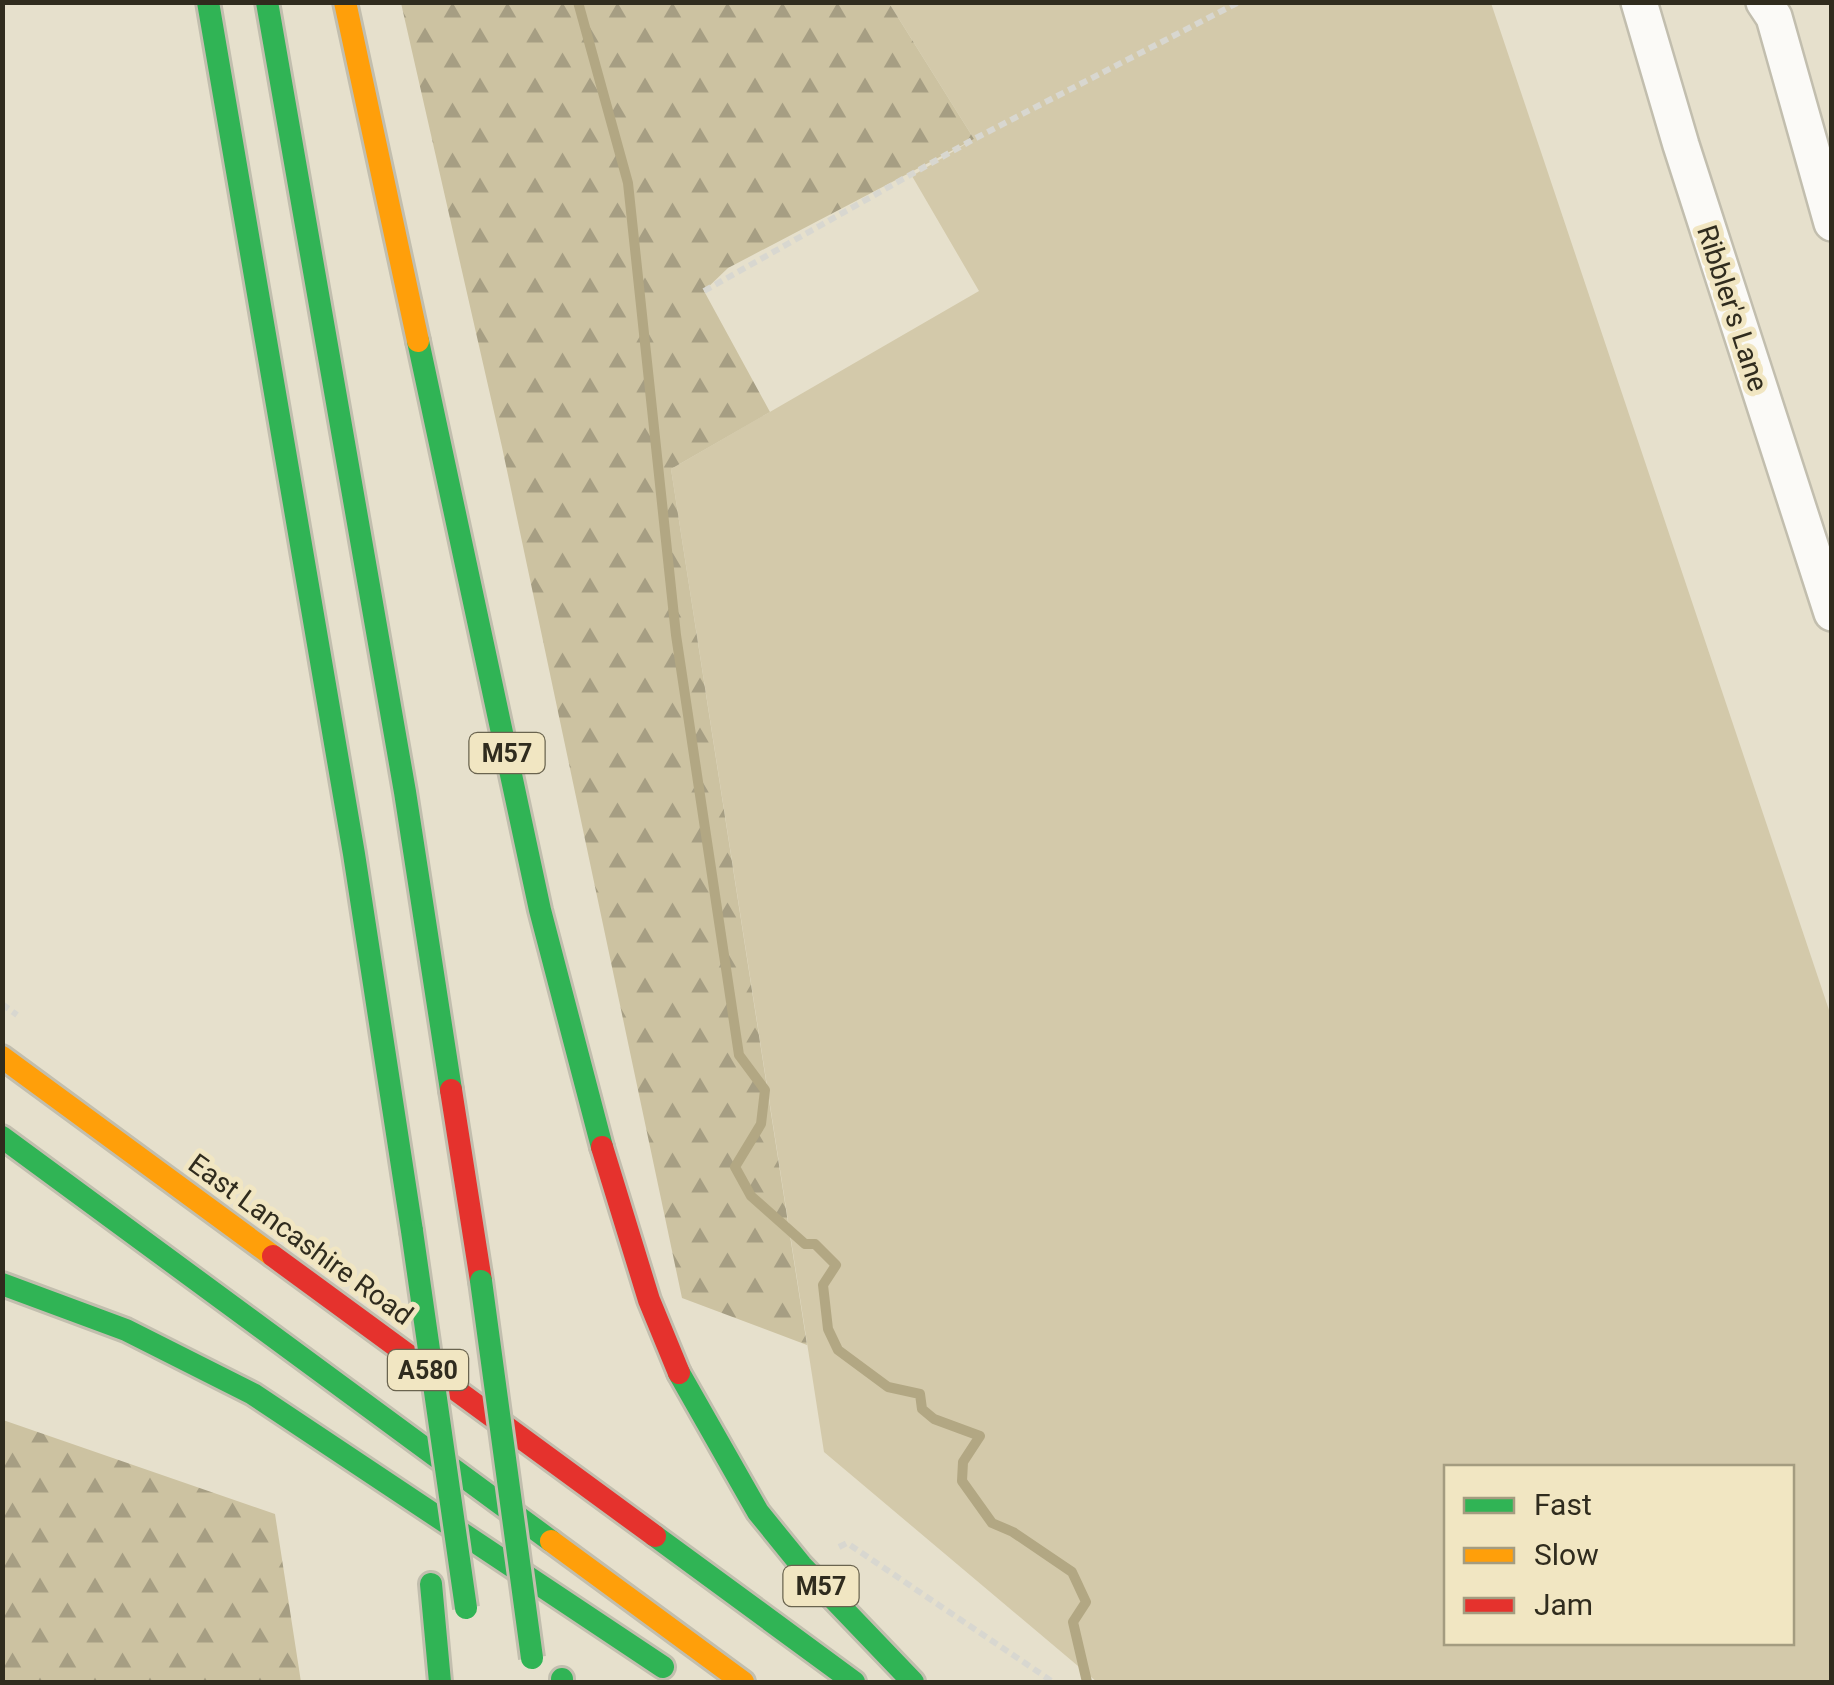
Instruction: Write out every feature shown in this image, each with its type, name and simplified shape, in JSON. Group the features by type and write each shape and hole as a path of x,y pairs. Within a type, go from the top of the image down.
{"highway":[{"path":"208,2 354,854 467,1617"},
{"path":"267,2 405,792 481,1281 535,1682"},
{"name":"M57","path":"346,2 540,910 608,1168 650,1300 683,1384 738,1482 790,1552 913,1682"},
{"name":"East Lancashire Road","path":"2,1057 854,1682"},
{"name":"A580","path":"2,1137 743,1682"},
{"path":"412,1231 440,1682"},
{"path":"2,1284 75,1310 254,1394 686,1682"},
{"path":"507,1477 562,1681"}],"street":[{"name":"Ribbler's Lane","path":"1639,2 1681,145 1832,612"},
{"path":"1764,2 1774,16 1832,223"}],"path":[{"path":"704,291 974,139 1239,2"},
{"path":"847,1543 1053,1682"}],"shaded area":[{"path":"889,3 1491,3 1831,1016 1831,1682 1097,1682 824,1452 671,469 979,291 912,176 974,139"}],"green space":[{"path":"401,3 889,3 974,139 728,268 704,291 770,412 671,469 807,1345 682,1298 502,447"},
{"path":"3,1420 275,1514 301,1682 3,1682"}],"waterway":[{"path":"578,2 628,183 676,635 739,1055 765,1090 761,1124 735,1167 751,1196 805,1244 815,1244 836,1265 823,1285 828,1329 838,1350 888,1387 920,1394 922,1409 934,1419 980,1436 963,1462 962,1481 992,1523 1013,1532 1072,1572 1086,1602 1073,1622 1087,1682"}],"traffic: fast":[{"path":"208,2 354,854 412,1231"},
{"path":"267,2 405,792 451,1090"},
{"path":"418,341 540,910 602,1147"},
{"path":"2,1137 551,1541"},
{"path":"412,1231 466,1608"},
{"path":"481,1281 532,1658"},
{"path":"2,1284 126,1330 253,1394 663,1667"},
{"path":"679,1373 758,1512 801,1565 913,1682"},
{"path":"655,1536 854,1682"},
{"path":"431,1584 440,1682"}],"traffic: slow":[{"path":"345,2 418,341"},
{"path":"2,1057 273,1256"},
{"path":"551,1541 743,1682"}],"traffic: jam":[{"path":"451,1090 481,1281"},
{"path":"602,1147 649,1300 679,1373"},
{"path":"273,1256 655,1536"}]}
